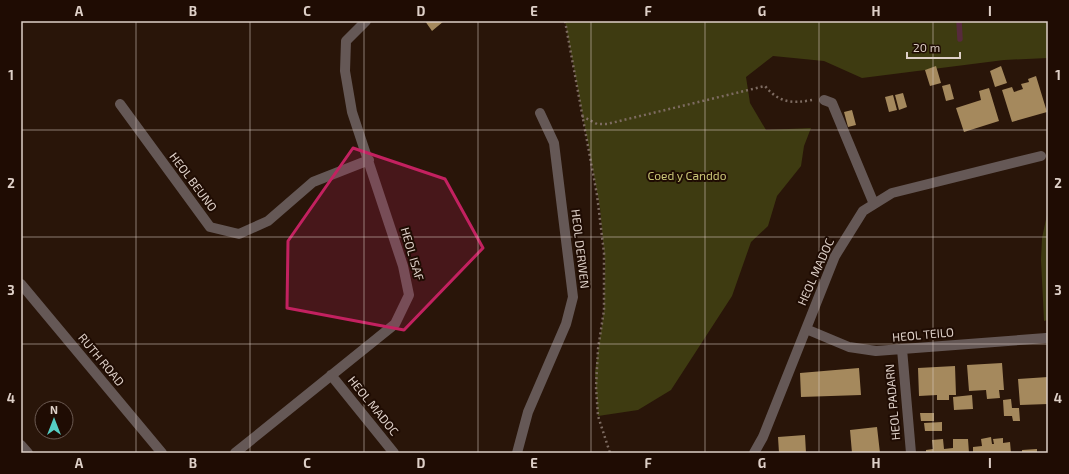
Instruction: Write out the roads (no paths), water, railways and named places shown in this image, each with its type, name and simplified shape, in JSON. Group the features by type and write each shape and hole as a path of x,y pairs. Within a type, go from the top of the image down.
{"street":[{"name":"HEOL ISAF","path":"235,453 396,324 409,295 403,266 352,112 345,70 346,41 366,21"},
{"path":"824,100 832,103 874,204"},
{"name":"HEOL BEUNO","path":"120,104 210,226 239,234 268,221 313,182 368,160"},
{"name":"HEOL DERWEN","path":"517,453 528,412 566,324 573,297 554,143 540,113"},
{"name":"HEOL MADOC","path":"754,453 763,437 835,256 863,211 892,193 1041,156"},
{"name":"RUTH ROAD","path":"21,284 162,453"},
{"name":"HEOL TEILO","path":"806,329 849,347 876,351 1046,338"},
{"name":"HEOL PADARN","path":"902,349 911,453"},
{"name":"HEOL MADOC","path":"331,375 394,453"},
{"path":"21,445 28,453"}],"waterway":[{"path":"959,21 960,39"}],"park label":[{"name":"Coed y Canddo","path":"687,176"}]}
